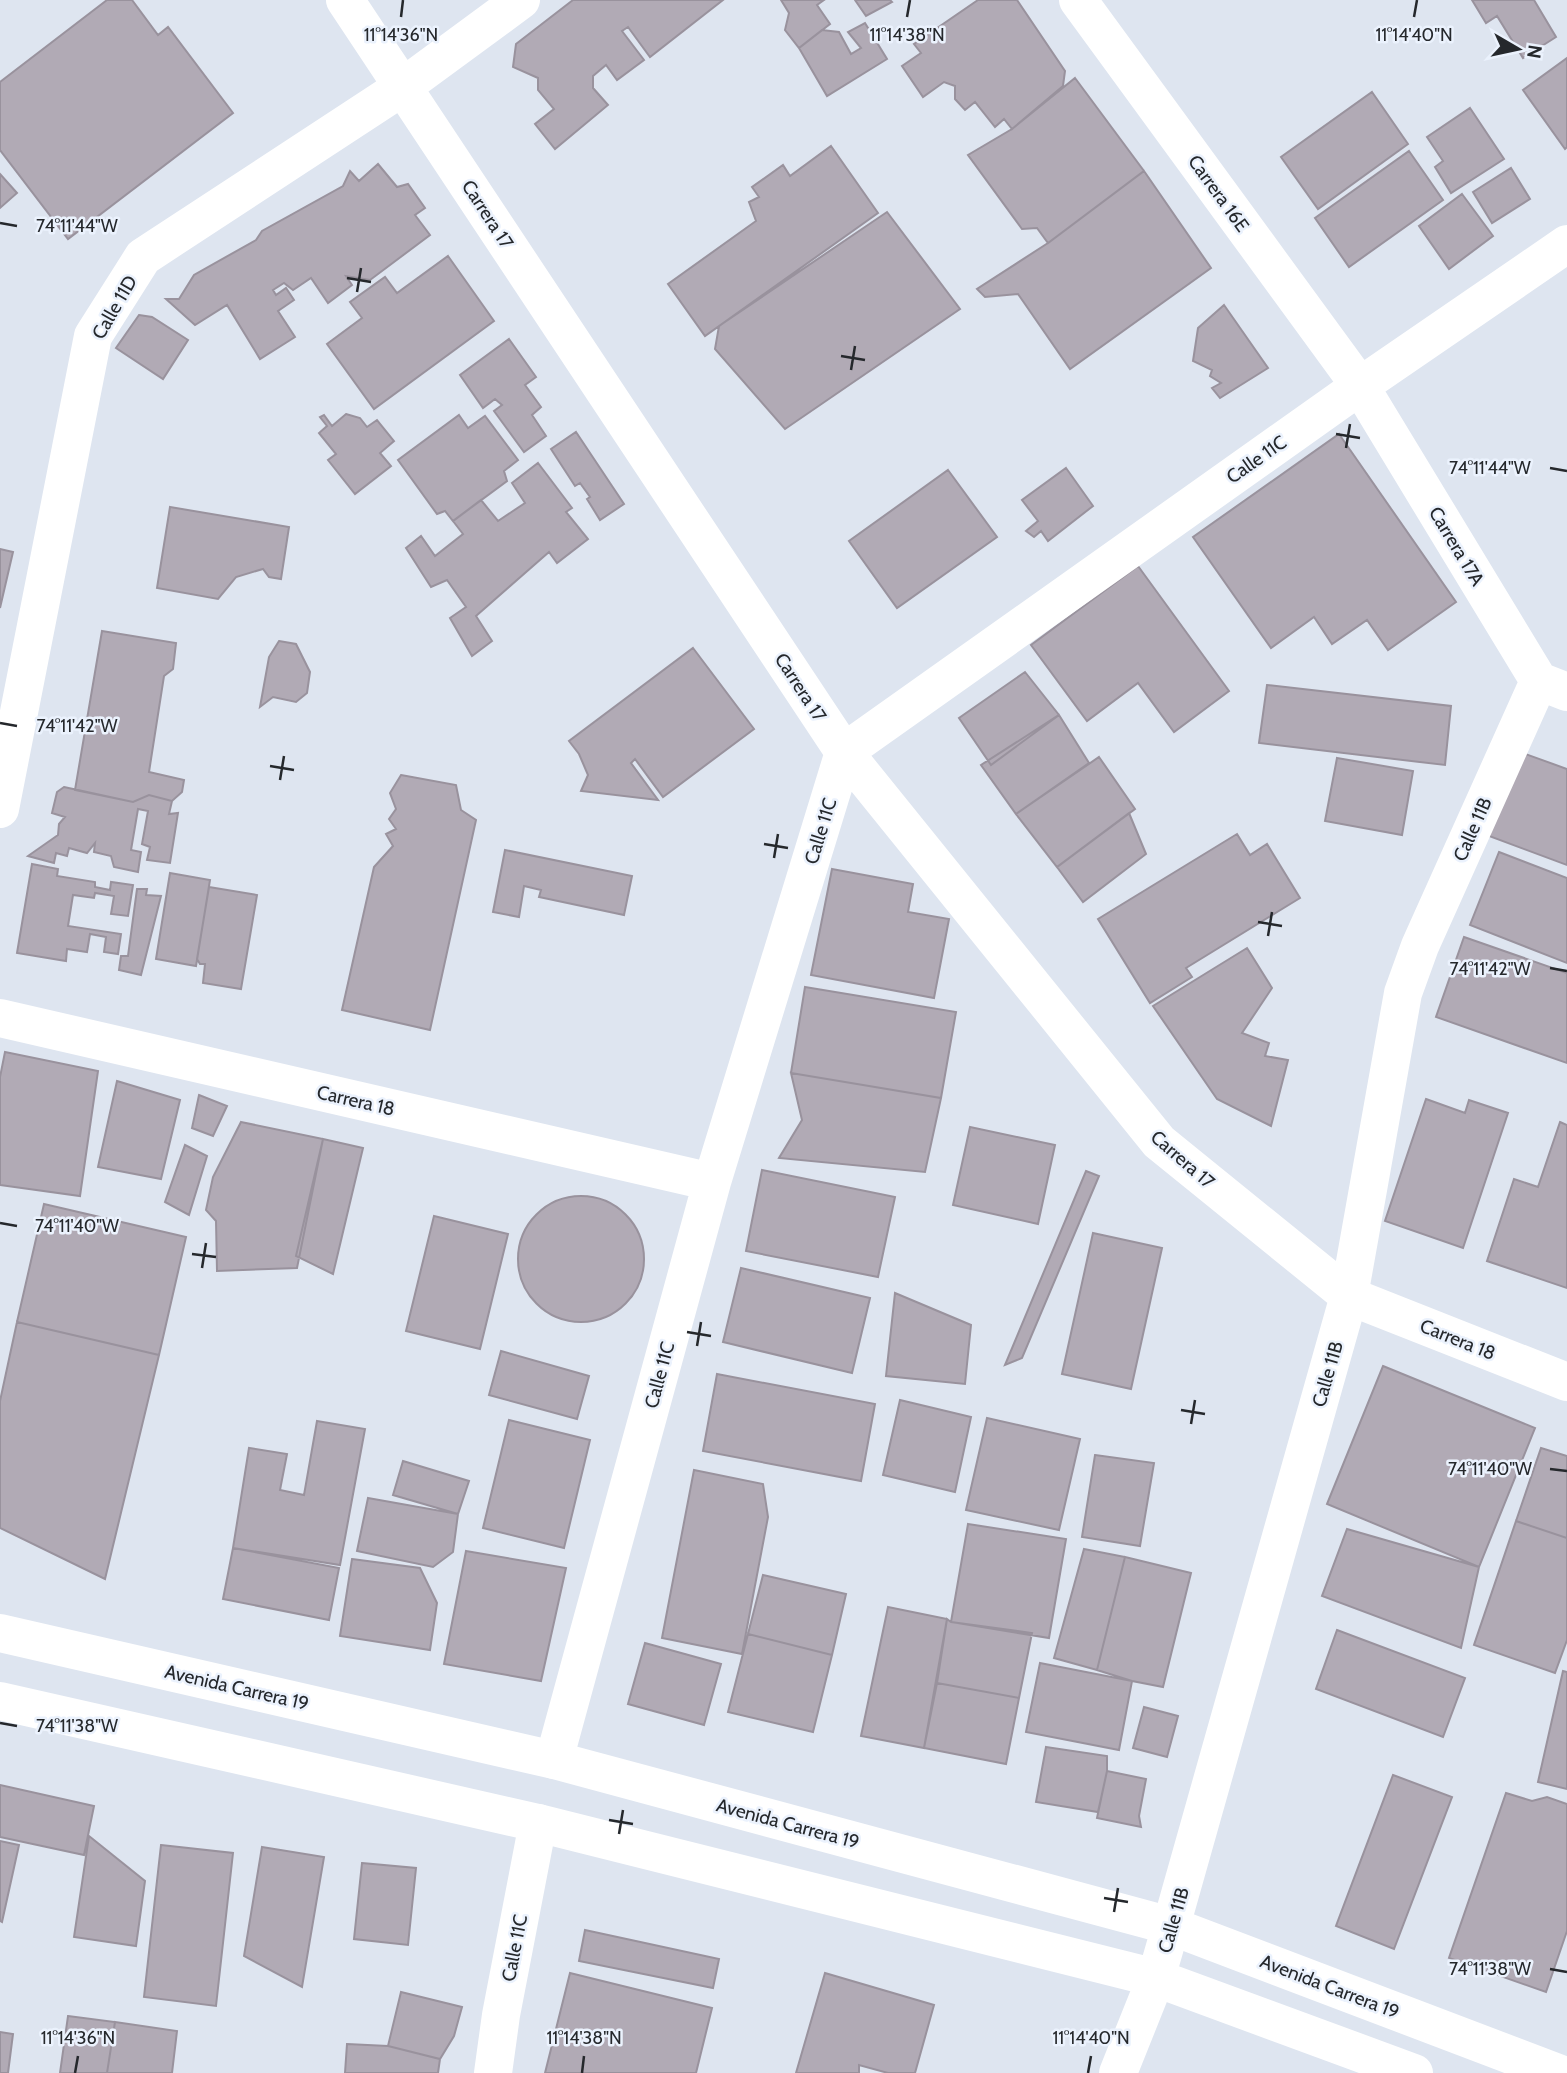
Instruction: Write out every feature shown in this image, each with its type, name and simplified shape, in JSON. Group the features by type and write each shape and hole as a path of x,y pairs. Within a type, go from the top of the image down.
{"street":[{"name":"Carrera 17","path":"345,0 844,752 1159,1142 1349,1296"},
{"name":"Calle 11D","path":"0,808 93,336 143,257 404,86 521,0"},
{"name":"Carrera 16E","path":"1078,0 1360,386"},
{"name":"Calle 11C","path":"554,1760 712,1181 844,752 1360,386 1567,244"},
{"name":"Carrera 17A","path":"1360,386 1553,687"},
{"name":"Calle 11B","path":"1118,2073 1156,1978 1349,1296 1403,993 1420,946 1553,687"},
{"name":"Carrera 18","path":"0,1018 712,1181"},
{"name":"Carrera 18","path":"1349,1296 1567,1382"},
{"name":"Avenida Carrera 19","path":"0,1633 554,1760 1171,1926 1558,2073"},
{"path":"0,1702 538,1823 1156,1978 1414,2073"},
{"name":"Calle 11C","path":"493,2073 538,1823"}],"building":[{"path":"107,0 132,0 158,35 168,27 233,113 68,239 0,150 0,82"},
{"path":"573,0 723,0 650,57 628,27 622,31 644,60 617,80 606,65 593,76 593,88 608,105 555,149 535,124 554,109 538,90 538,78 513,67 516,44"},
{"path":"781,0 824,0 817,5 830,24 799,48 785,30 789,13"},
{"path":"855,0 890,0 892,2 866,16"},
{"path":"978,0 1017,0 1065,71 1063,86 1012,129 1004,119 995,127 975,102 965,110 955,99 955,86 944,82 923,97 902,66 921,53 914,44"},
{"path":"1472,0 1534,0 1556,37 1523,58 1497,16 1486,23"},
{"path":"865,23 887,59 827,96 799,48 822,30 839,32 851,54 861,48 848,32"},
{"path":"1567,58 1567,147 1565,149 1523,90"},
{"path":"1075,78 1144,171 1048,243 1037,228 1022,229 968,155 1012,129"},
{"path":"1372,92 1408,144 1318,209 1281,157"},
{"path":"1470,108 1504,159 1451,193 1435,167 1443,161 1427,137"},
{"path":"831,146 878,213 705,336 668,284 756,221 749,202 759,197 752,187 783,165 790,176"},
{"path":"1409,151 1443,200 1349,267 1315,218"},
{"path":"378,164 397,187 408,184 425,208 415,215 430,235 370,280 346,276 352,285 328,303 311,278 293,290 284,283 273,290 276,295 286,288 294,300 278,311 295,337 260,359 227,305 195,325 166,299 179,299 194,275 256,240 262,231 343,186 350,171 359,181"},
{"path":"1511,168 1530,199 1492,223 1473,192"},
{"path":"1144,171 1211,268 1070,369 1018,294 985,297 977,289 1048,243"},
{"path":"0,174 17,193 0,208"},
{"path":"1462,194 1493,236 1449,269 1419,226"},
{"path":"887,212 960,309 785,429 715,349 719,326"},
{"path":"448,256 494,321 374,409 327,344 362,318 350,302 385,277 397,293"},
{"path":"1224,305 1268,368 1220,398 1212,388 1221,383 1210,376 1212,370 1193,361 1198,328"},
{"path":"139,315 152,317 188,340 163,379 116,348"},
{"path":"509,339 536,377 525,385 541,407 532,415 546,436 524,452 494,411 502,405 495,399 483,408 460,375"},
{"path":"346,414 360,418 367,427 377,420 394,441 380,453 391,466 355,494 328,460 336,454 319,433 327,426 320,417 324,415 332,426"},
{"path":"459,415 468,428 485,416 518,460 504,471 507,481 453,521 445,511 437,514 398,460"},
{"path":"576,432 624,504 600,520 587,499 590,497 580,483 575,486 551,449"},
{"path":"1339,434 1456,602 1388,650 1367,620 1332,644 1314,617 1271,648 1193,537"},
{"path":"538,463 572,508 566,512 588,539 557,563 549,552 476,616 492,641 472,656 450,618 466,607 447,580 431,587 406,548 421,536 435,556 463,534 453,521 481,500 498,521 525,503 512,483"},
{"path":"1066,468 1093,506 1048,541 1041,531 1034,537 1026,531 1038,521 1022,500"},
{"path":"948,470 997,537 897,608 849,541"},
{"path":"170,507 289,527 281,579 269,577 263,569 236,577 218,599 157,588"},
{"path":"0,549 13,552 0,608"},
{"path":"1138,566 1229,691 1174,732 1138,683 1087,721 1031,645"},
{"path":"102,631 176,643 173,669 164,676 149,772 184,780 182,792 172,801 149,795 133,802 75,790"},
{"path":"279,641 296,644 310,672 307,693 296,702 273,697 260,707 269,657"},
{"path":"693,648 754,729 663,797 635,759 631,763 658,800 581,791 588,775 579,754 569,741"},
{"path":"1025,672 1059,715 991,765 959,718"},
{"path":"1267,685 1451,706 1445,765 1259,743"},
{"path":"1059,715 1089,763 1016,814 981,765"},
{"path":"1520,752 1567,769 1567,865 1489,836"},
{"path":"1099,757 1135,809 1057,867 1016,814"},
{"path":"1337,758 1413,771 1402,835 1325,821"},
{"path":"401,775 456,785 461,810 476,820 430,1030 342,1010 374,867 393,846 386,834 396,829 389,819 396,809 390,793"},
{"path":"64,787 133,802 149,795 172,801 169,814 178,813 170,863 147,860 150,847 142,844 148,811 138,809 131,850 141,852 138,872 114,867 111,856 94,852 95,843 87,853 69,848 67,856 56,853 54,863 28,856 58,835 59,824 65,817 52,813 57,792"},
{"path":"1129,813 1146,854 1083,902 1057,867"},
{"path":"1237,834 1250,855 1267,844 1300,898 1186,968 1192,977 1150,1003 1098,919"},
{"path":"505,850 632,876 624,915 539,897 541,890 524,886 519,917 493,912"},
{"path":"1499,852 1567,878 1567,963 1470,925"},
{"path":"32,864 58,869 57,876 95,882 95,887 110,890 111,882 133,885 128,916 111,914 114,896 95,893 94,898 73,895 68,926 121,934 118,954 104,952 106,937 90,934 87,952 67,949 66,961 17,953"},
{"path":"832,869 913,884 908,912 949,919 934,998 811,975"},
{"path":"170,873 210,880 196,966 156,959"},
{"path":"209,887 257,895 241,989 203,983 205,964 200,964 197,959"},
{"path":"137,889 147,889 146,895 161,896 141,975 119,970 121,956 128,956"},
{"path":"1464,937 1567,973 1567,1063 1436,1017"},
{"path":"1247,948 1272,988 1242,1033 1269,1043 1265,1056 1288,1060 1271,1126 1217,1099 1153,1006"},
{"path":"805,987 956,1012 941,1098 791,1073"},
{"path":"5,1052 98,1071 80,1196 0,1185 0,1077"},
{"path":"791,1073 941,1098 925,1172 779,1158 802,1120"},
{"path":"117,1081 180,1100 161,1179 98,1167"},
{"path":"199,1095 227,1106 213,1136 192,1128"},
{"path":"1426,1099 1465,1113 1469,1100 1508,1113 1463,1248 1385,1221"},
{"path":"241,1122 323,1139 297,1268 217,1271 216,1221 206,1210 213,1177"},
{"path":"1560,1122 1567,1125 1567,1288 1487,1261 1514,1179 1538,1187"},
{"path":"970,1127 1055,1145 1038,1224 953,1205"},
{"path":"323,1139 363,1148 333,1274 296,1256"},
{"path":"185,1145 207,1156 189,1215 165,1202"},
{"path":"762,1170 895,1197 878,1277 746,1251"},
{"path":"1086,1171 1099,1176 1022,1358 1005,1365"},
{"path":"581,1196 605,1201 625,1215 639,1235 644,1259 639,1283 625,1303 605,1317 581,1322 557,1317 537,1303 523,1283 518,1259 523,1235 537,1215 557,1201"},
{"path":"44,1204 186,1237 159,1355 17,1322"},
{"path":"434,1216 508,1234 480,1349 406,1331"},
{"path":"1093,1233 1162,1248 1131,1389 1062,1374"},
{"path":"741,1268 870,1298 852,1373 723,1342"},
{"path":"895,1293 971,1325 965,1384 886,1376"},
{"path":"17,1322 159,1355 105,1579 0,1528 0,1401"},
{"path":"501,1351 589,1376 577,1419 489,1395"},
{"path":"1383,1366 1535,1428 1479,1567 1327,1504"},
{"path":"717,1374 875,1404 861,1481 703,1451"},
{"path":"900,1400 971,1417 955,1492 883,1475"},
{"path":"987,1418 1080,1439 1059,1530 966,1510"},
{"path":"509,1420 590,1440 564,1548 483,1528"},
{"path":"317,1421 365,1429 340,1565 233,1548 249,1448 287,1454 280,1490 304,1495"},
{"path":"1541,1448 1567,1456 1567,1538 1516,1521"},
{"path":"1095,1455 1154,1463 1140,1546 1082,1537"},
{"path":"403,1461 469,1481 458,1514 393,1495"},
{"path":"694,1470 763,1484 768,1517 742,1654 662,1638"},
{"path":"368,1498 458,1514 453,1552 433,1567 357,1551"},
{"path":"1516,1521 1567,1538 1567,1640 1555,1673 1474,1645"},
{"path":"968,1524 1066,1539 1049,1638 951,1622"},
{"path":"1347,1529 1479,1567 1461,1648 1322,1596"},
{"path":"233,1548 339,1568 329,1620 223,1599"},
{"path":"1084,1549 1125,1557 1097,1670 1054,1658"},
{"path":"466,1551 566,1568 541,1681 444,1664"},
{"path":"1125,1557 1191,1573 1163,1687 1097,1670"},
{"path":"352,1559 420,1568 437,1603 430,1650 340,1636"},
{"path":"763,1575 846,1594 832,1655 748,1634"},
{"path":"888,1607 947,1619 924,1748 861,1736"},
{"path":"947,1619 951,1622 1032,1633 1019,1698 937,1683"},
{"path":"1337,1630 1465,1678 1443,1737 1316,1689"},
{"path":"748,1634 832,1655 813,1732 728,1712"},
{"path":"645,1643 721,1664 704,1725 628,1704"},
{"path":"1040,1663 1132,1681 1119,1750 1026,1732"},
{"path":"1563,1671 1567,1672 1567,1789 1538,1782"},
{"path":"937,1683 1019,1698 1006,1764 924,1748"},
{"path":"1144,1707 1178,1716 1167,1757 1133,1748"},
{"path":"1046,1747 1107,1756 1107,1771 1098,1812 1036,1802"},
{"path":"1107,1771 1146,1779 1139,1816 1141,1827 1097,1818"},
{"path":"1393,1775 1452,1797 1394,1949 1336,1926"},
{"path":"0,1785 94,1806 84,1855 0,1837"},
{"path":"1506,1793 1532,1801 1547,1797 1567,1804 1567,1931 1546,1992 1449,1958"},
{"path":"89,1836 145,1881 136,1946 74,1937"},
{"path":"0,1841 19,1845 2,1922 0,1921"},
{"path":"161,1845 233,1853 216,2006 144,1997"},
{"path":"262,1847 324,1857 302,1987 244,1956"},
{"path":"362,1863 416,1868 408,1945 354,1939"},
{"path":"585,1930 719,1959 713,1988 579,1961"},
{"path":"570,1973 712,2008 696,2073 545,2073"},
{"path":"825,1973 934,2005 915,2073 888,2073 859,2065 859,2073 796,2073"},
{"path":"401,1992 462,2007 454,2036 440,2059 388,2046"},
{"path":"68,2016 115,2022 107,2073 60,2073"},
{"path":"115,2022 177,2031 172,2073 107,2073"},
{"path":"0,2032 13,2034 8,2073 0,2073"},
{"path":"347,2044 388,2046 440,2059 438,2073 345,2073"}]}
